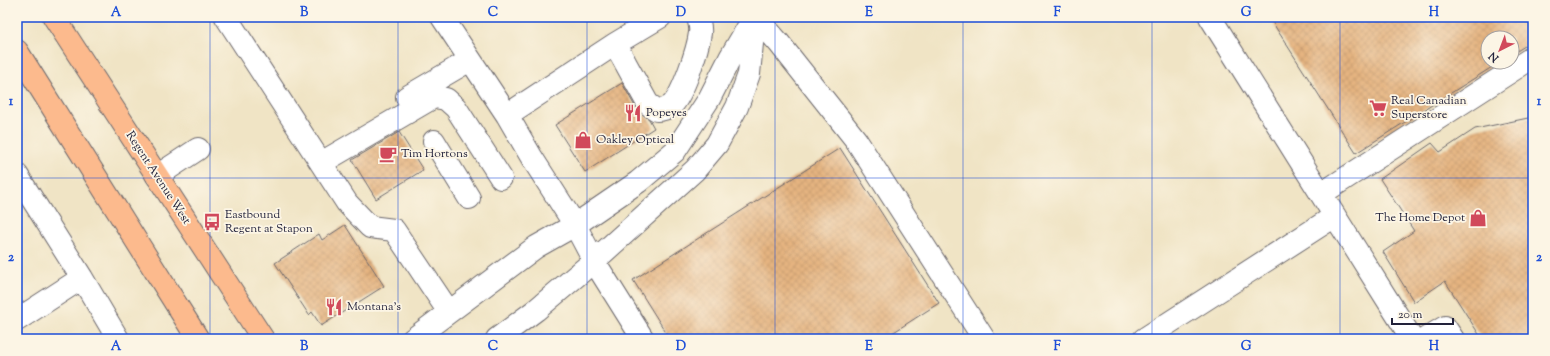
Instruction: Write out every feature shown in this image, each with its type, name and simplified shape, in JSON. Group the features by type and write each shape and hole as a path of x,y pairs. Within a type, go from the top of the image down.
{"main road":[{"name":"Regent Avenue West","path":"54,17 263,339"},
{"path":"17,51 198,339"}],"lane":[{"path":"226,17 347,203 370,227 394,230 449,312"},
{"path":"442,17 507,115 575,226 594,261 643,339"},
{"path":"507,115 615,44 660,17"},
{"path":"615,44 648,104 657,110 666,109 678,98 691,64 700,31 698,17"},
{"path":"413,339 536,247 575,226 638,182 675,151 709,99 731,56 755,17"},
{"path":"497,339 536,310 594,261 696,170 717,144 737,107 749,74 755,17"},
{"path":"755,17 778,43 856,140 984,339"},
{"path":"1210,17 1412,339"},
{"path":"1321,194 1533,57"},
{"path":"317,158 470,60"},
{"path":"317,158 434,97 446,99 456,108 501,178"},
{"path":"434,140 469,198"},
{"path":"157,176 198,149"},
{"path":"17,175 82,278 118,339"},
{"path":"1144,339 1335,216"},
{"path":"17,320 82,278"},
{"path":"1426,339 1445,327 1453,339"}],"building":[{"name":"Real Canadian Superstore","path":"1269,17 1533,17 1533,41 1520,49 1520,30 1480,30 1480,70 1487,70 1356,153"},
{"path":"622,83 637,110 649,119 654,128 585,172 555,125"},
{"name":"The Home Depot","path":"1533,117 1533,339 1482,339 1445,281 1414,302 1383,252 1414,231 1380,179 1432,143 1440,152 1475,129"},
{"path":"399,132 423,170 376,199 352,160"},
{"path":"840,148 939,303 883,339 670,339 633,280"},
{"path":"345,225 384,286 321,326 312,312 309,315 275,263 319,234 322,240"}],"place":[{"name":"Real Canadian Superstore","path":"1378,108"},
{"name":"Popeyes","path":"633,113"},
{"name":"Oakley Optical","path":"583,140"},
{"name":"Tim Hortons","path":"388,154"},
{"name":"The Home Depot","path":"1478,218"},
{"name":"Eastbound Regent at Stapon","path":"212,222"},
{"name":"Montana's","path":"334,307"}]}
